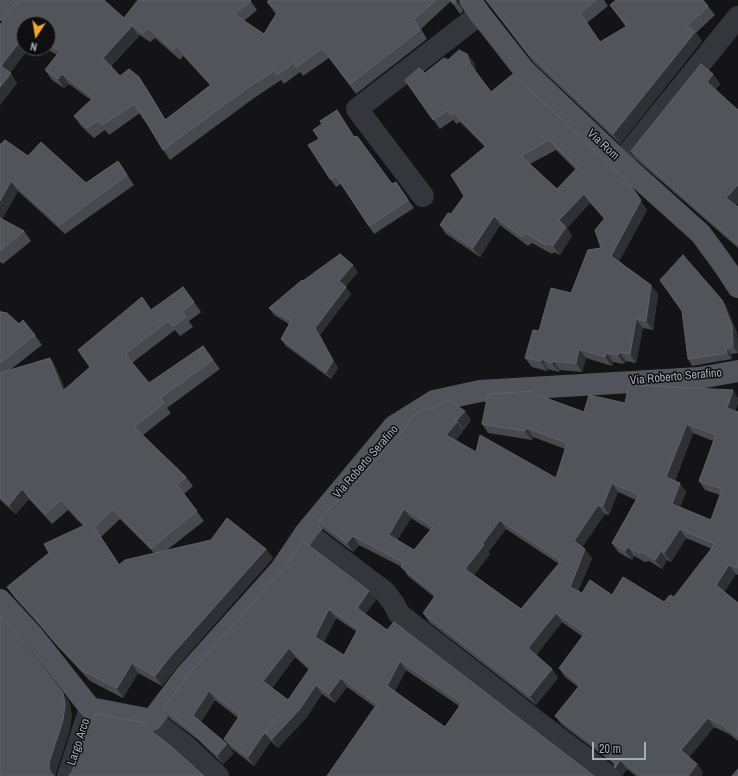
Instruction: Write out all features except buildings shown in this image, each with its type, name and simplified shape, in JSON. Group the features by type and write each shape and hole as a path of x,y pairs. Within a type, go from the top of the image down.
{"main road":[{"path":"0,10 12,6 20,0"},
{"name":"Via Rom","path":"475,7 524,70 621,162 701,234 738,287"},
{"name":"Via Roberto Serafino","path":"152,720 185,676 281,569 306,532 394,426 434,401 480,392 699,378 738,371"},
{"path":"0,600 34,637 90,708 152,720"}],"street":[{"path":"422,196 357,109 475,7"},
{"path":"621,162 738,18"},
{"path":"306,532 385,592 399,614 609,776"},
{"name":"Largo Arco","path":"68,776 90,708"},
{"path":"152,720 188,748 218,776"}]}
